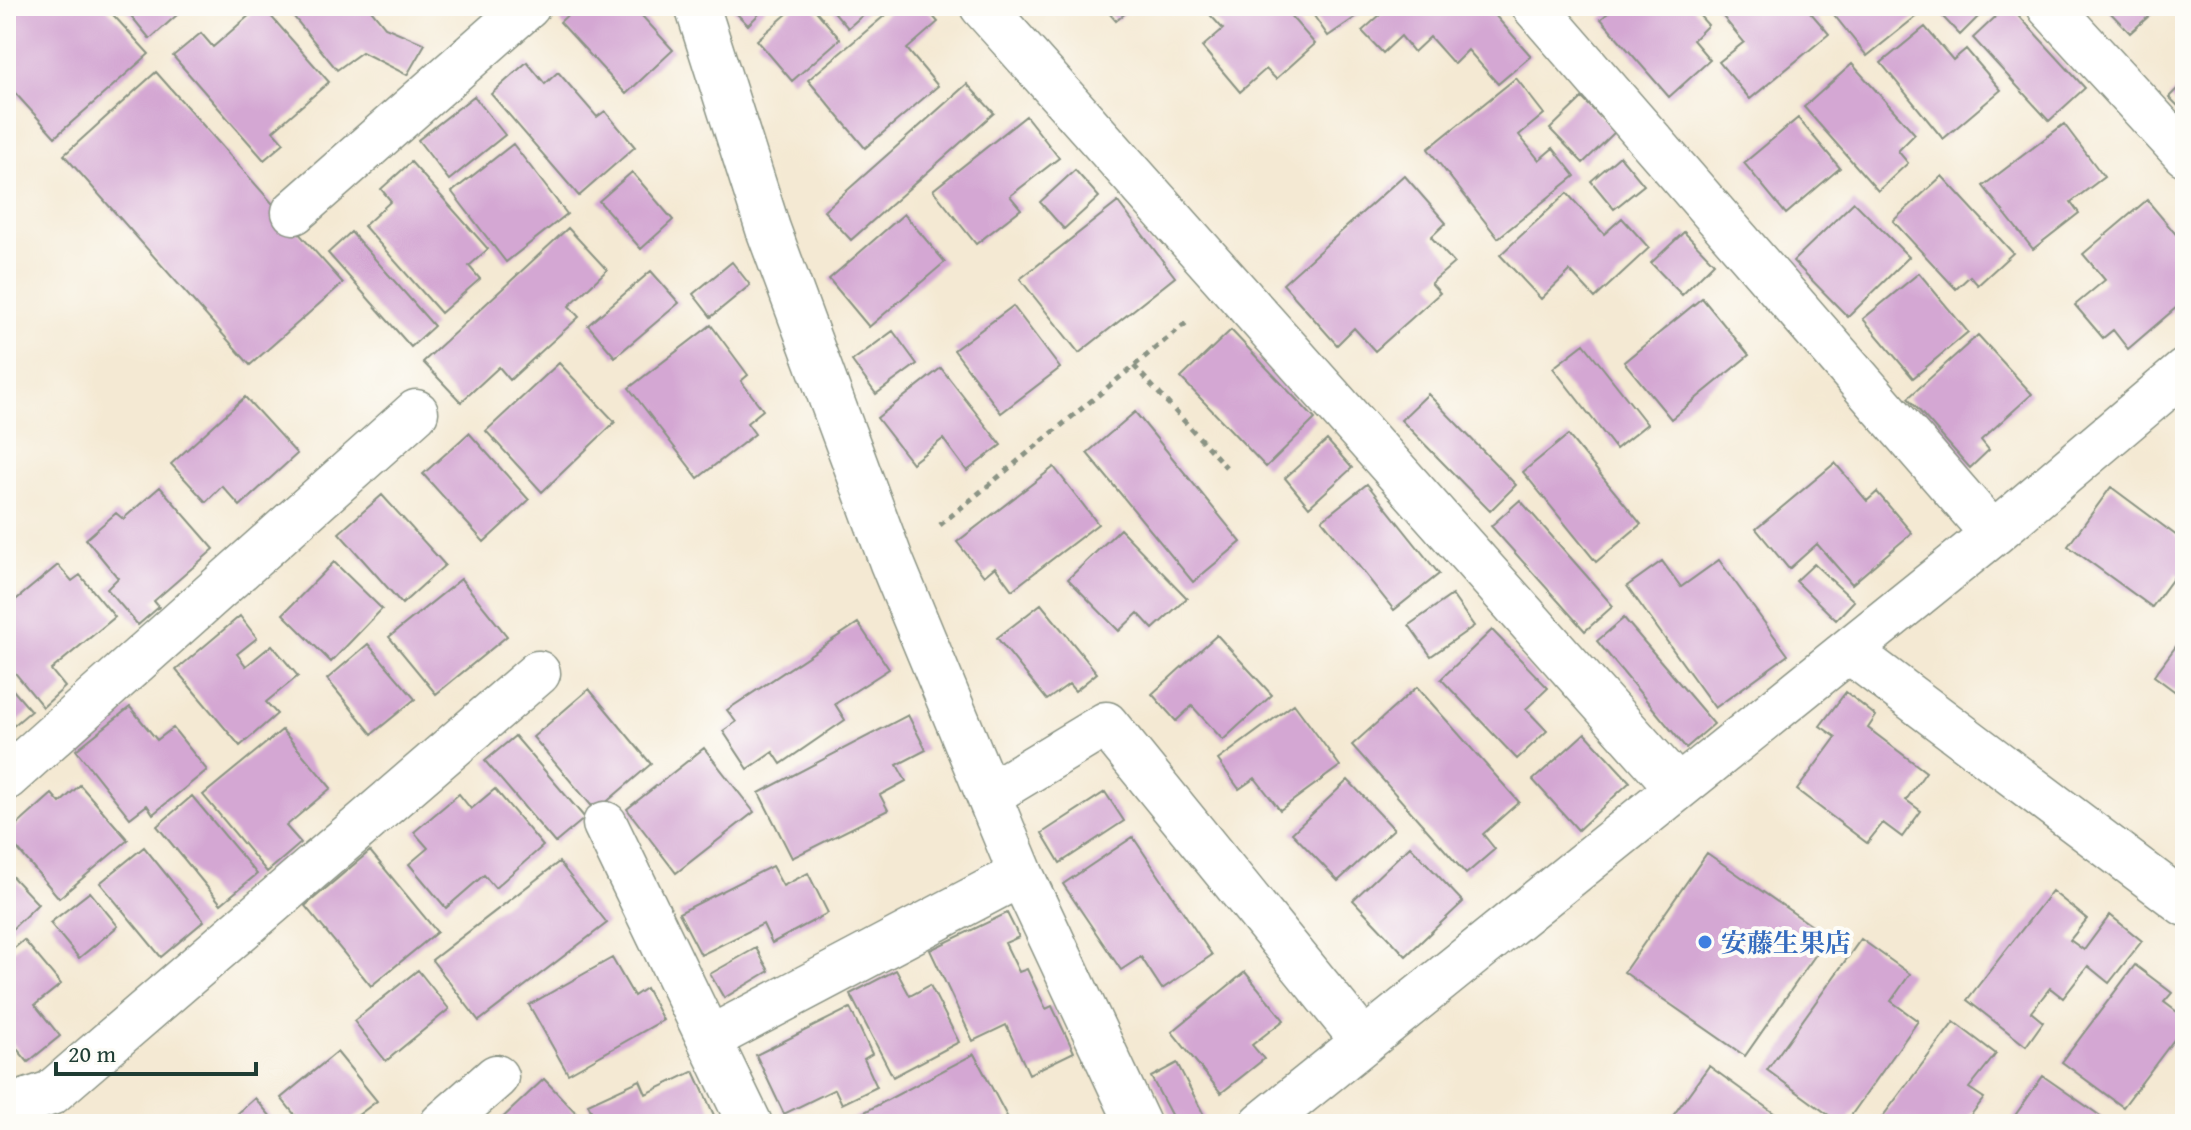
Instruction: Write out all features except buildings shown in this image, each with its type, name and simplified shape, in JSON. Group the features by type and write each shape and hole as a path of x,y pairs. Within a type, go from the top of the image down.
{"street":[{"path":"294,212 528,6"},
{"path":"697,6 768,229 892,563 1021,874 1138,1124"},
{"path":"982,6 1678,788"},
{"path":"1534,6 1993,534"},
{"path":"2049,6 2185,154"},
{"path":"1262,1124 1993,534 2185,371"},
{"path":"6,778 416,412"},
{"path":"1849,651 2185,904"},
{"path":"11,1105 51,1093 538,673"},
{"path":"989,795 1106,724 1364,1042"},
{"path":"605,824 750,1124"},
{"path":"709,1039 1021,874"},
{"path":"442,1124 496,1077"}],"path":[{"path":"892,563 1231,286"},
{"path":"1134,366 1226,467"}],"place":[{"name":"安藤生果店","path":"1705,942"}]}
